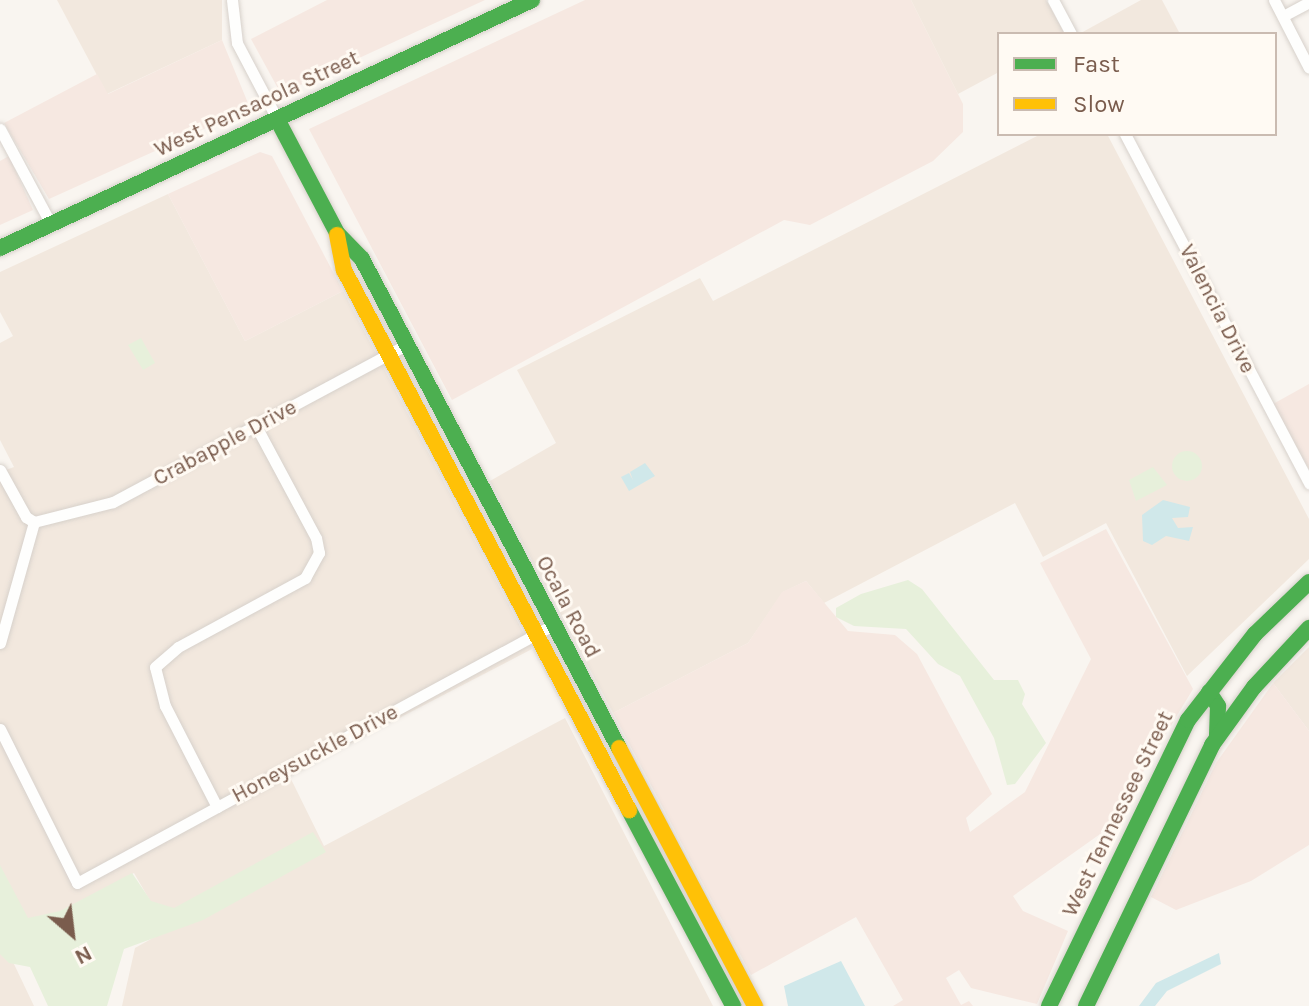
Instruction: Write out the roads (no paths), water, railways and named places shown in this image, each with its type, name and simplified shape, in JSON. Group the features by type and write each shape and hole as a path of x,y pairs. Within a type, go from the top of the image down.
{"main road":[{"name":"West Pensacola Street","path":"0,248 532,0"},
{"name":"Ocala Road","path":"277,119 337,233 362,259 408,344 755,1006"},
{"name":"Ocala Road","path":"337,233 344,270 733,1006"},
{"name":"West Tennessee Street","path":"1049,1006 1166,759 1209,692 1255,634 1309,584"},
{"path":"1086,1006 1168,829 1216,738 1254,687 1309,628"},
{"path":"1209,692 1218,706 1216,738"},
{"path":"1140,814 1168,829"}],"street":[{"path":"232,0 237,43 277,119"},
{"path":"1053,0 1070,32"},
{"path":"1274,0 1309,68"},
{"path":"1283,16 1309,2"},
{"path":"0,129 51,224"},
{"name":"Valencia Drive","path":"1126,136 1309,483"},
{"name":"Crabapple Drive","path":"34,522 113,502 408,344"},
{"path":"217,807 165,706 155,667 178,647 305,578 318,560 316,538 256,426"},
{"path":"0,470 26,517 34,522 1,637"},
{"name":"Honeysuckle Drive","path":"0,729 77,883 553,625"}],"water":[{"path":"645,463 655,476 629,491 621,477 629,473 633,480 630,472"},
{"path":"1163,500 1190,507 1188,517 1172,518 1178,528 1193,527 1189,541 1166,536 1152,545 1143,541 1142,515"},
{"path":"1219,953 1221,964 1167,991 1155,1006 1139,1006 1156,983"},
{"path":"841,961 865,1006 788,1006 784,986"}]}
